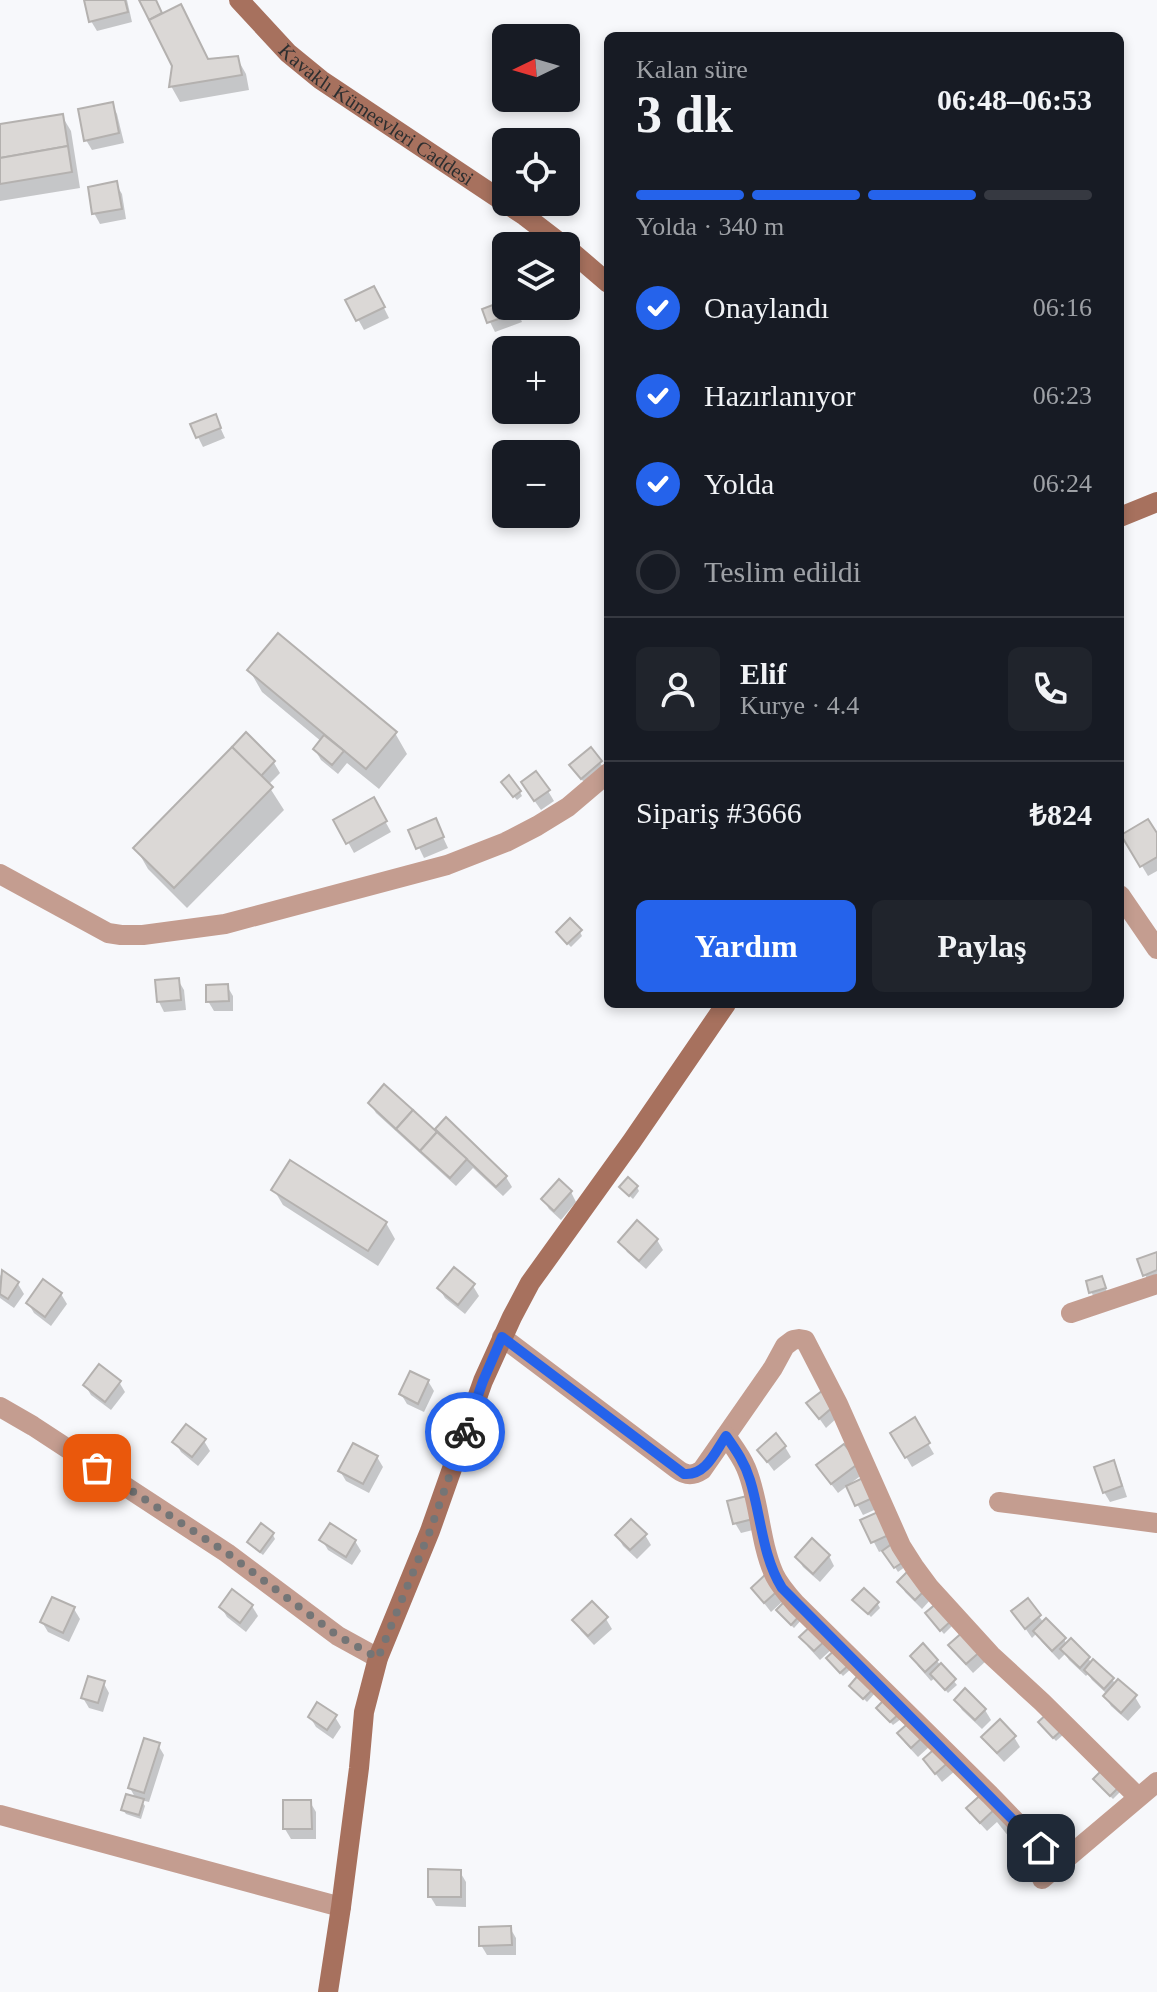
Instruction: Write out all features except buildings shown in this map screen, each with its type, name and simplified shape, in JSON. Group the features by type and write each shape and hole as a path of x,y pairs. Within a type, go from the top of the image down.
{"street":[{"name":"Kavaklı Kümeevleri Caddesi","path":"239,0 288,53 321,80 545,232"},
{"name":"Kavaklı Kümeevleri Caddesi","path":"580,260 604,280"},
{"path":"1124,515 1157,502"},
{"path":"0,874 108,933 143,935 225,924 447,865 537,826 568,807 604,776"},
{"path":"1124,901 1157,949"},
{"path":"328,1992 364,1712 378,1658 430,1531 483,1381 530,1283 723,1008"},
{"path":"1071,1313 1157,1284"},
{"path":"502,1337 684,1474 696,1474 702,1470 785,1346 793,1340 805,1340 838,1404 901,1546 915,1568 991,1655 1138,1797"},
{"path":"0,1407 215,1545 338,1636 378,1658"},
{"path":"726,1436 746,1468 769,1561 782,1588 1058,1865"},
{"path":"999,1502 1157,1523"},
{"path":"1042,1879 1157,1782"},
{"path":"0,1815 341,1907"}],"way so far":[{"path":"97,1468 227,1553 338,1636 378,1658 430,1531 465,1432"}],"route":[{"path":"465,1432 502,1337 684,1474 696,1474 702,1470 726,1436 746,1468 769,1561 782,1588 1041,1848"}]}
